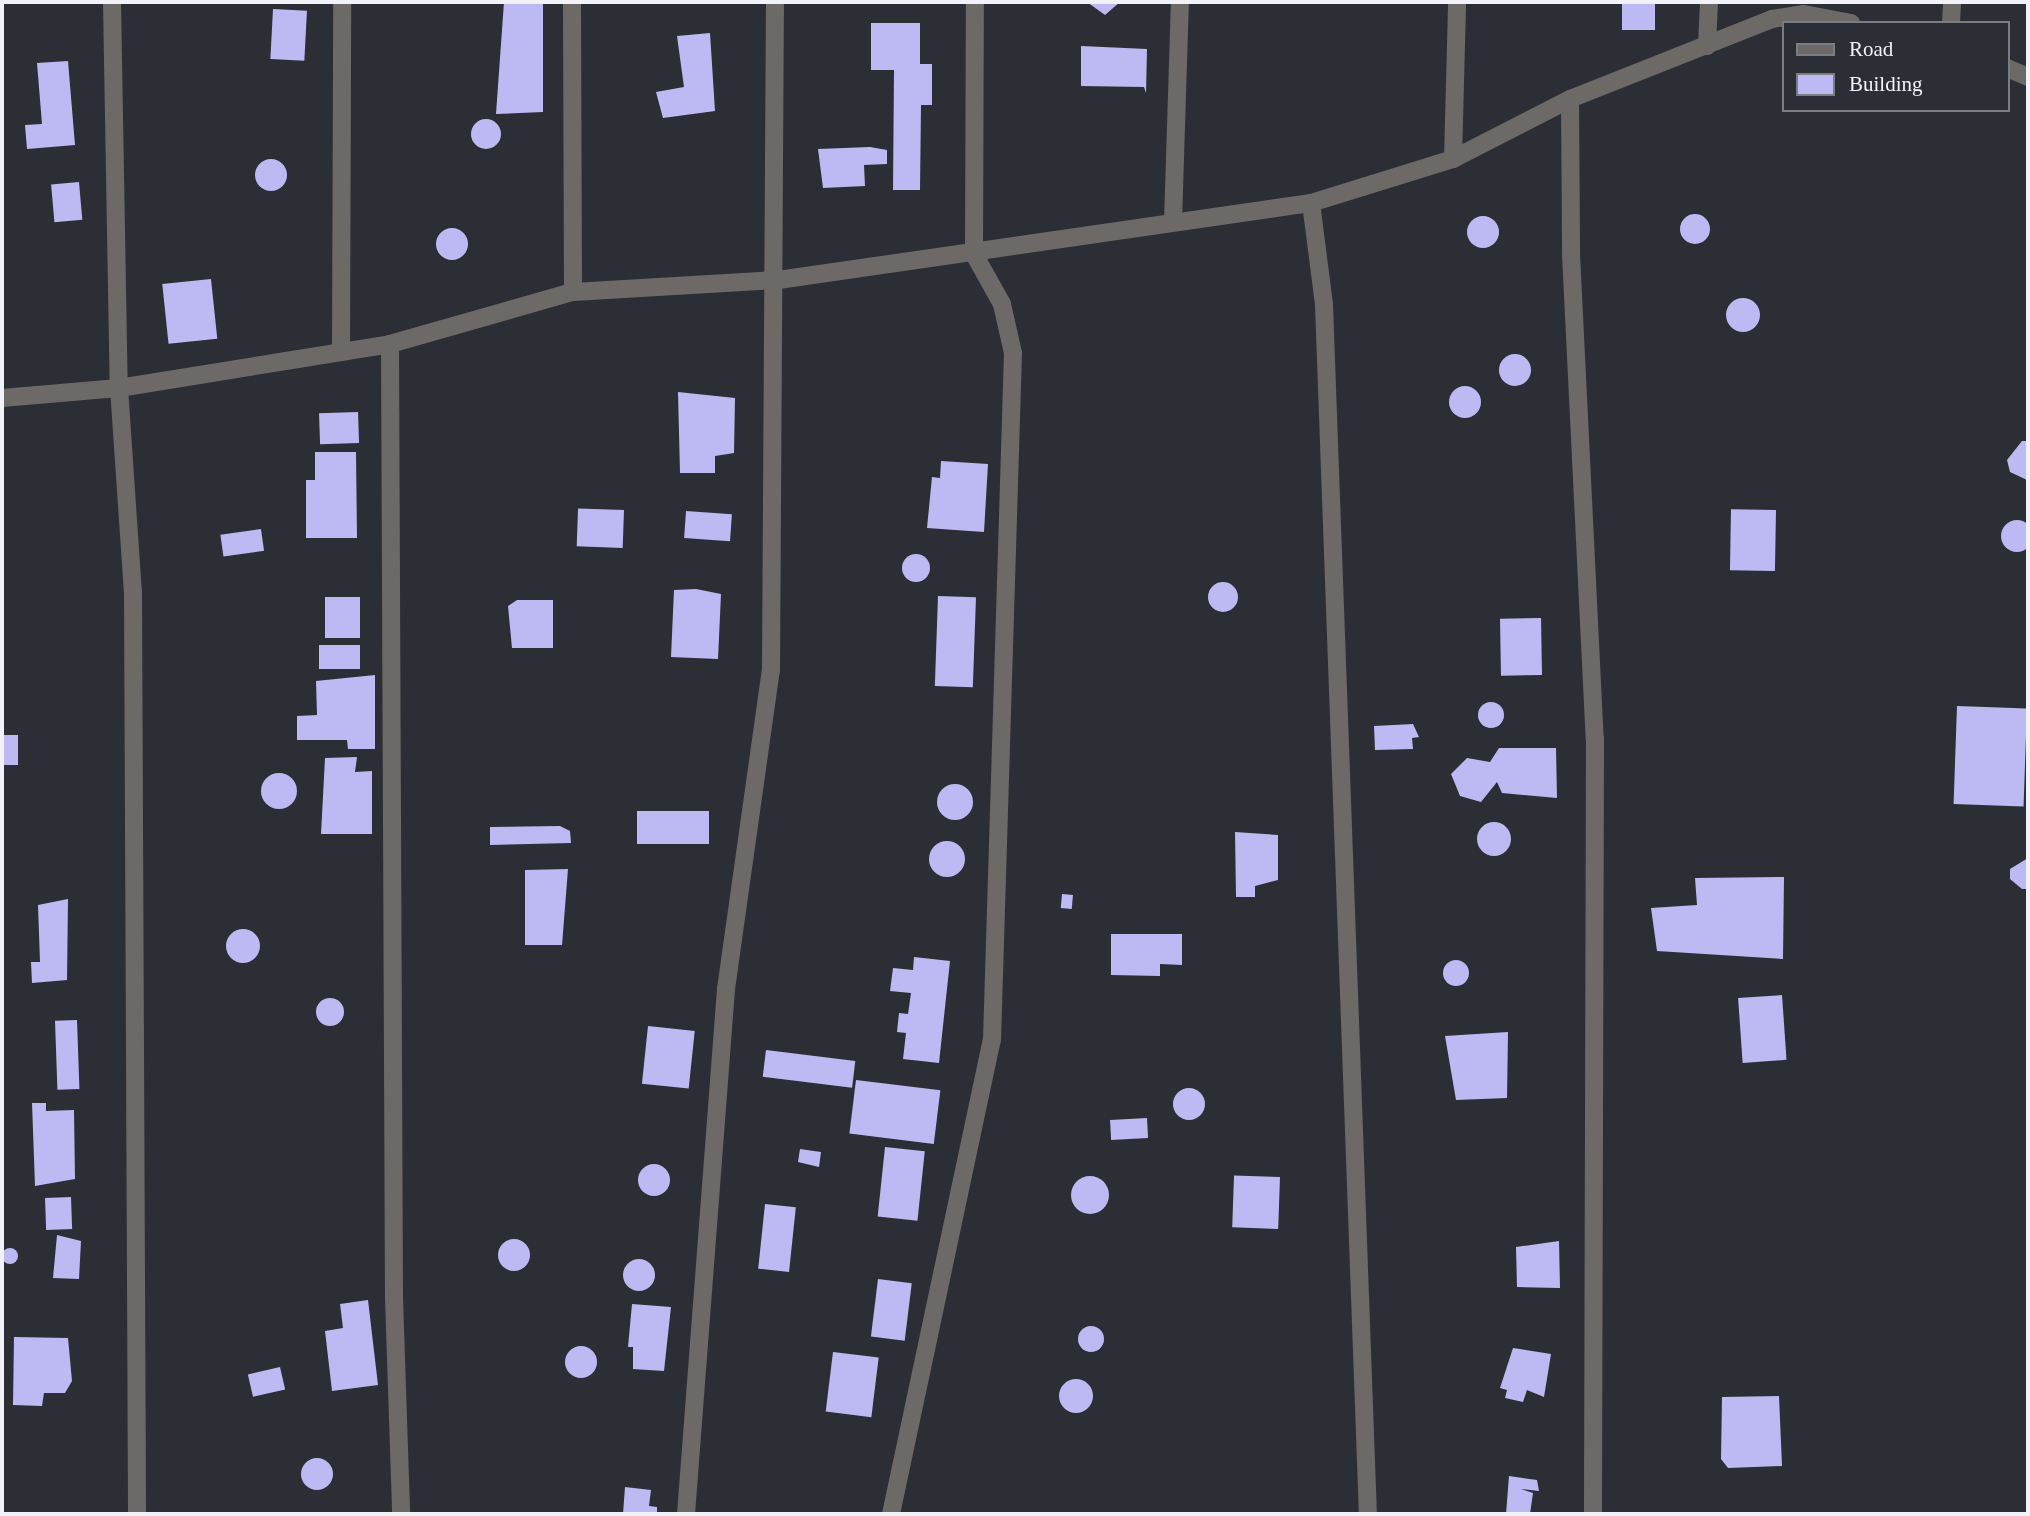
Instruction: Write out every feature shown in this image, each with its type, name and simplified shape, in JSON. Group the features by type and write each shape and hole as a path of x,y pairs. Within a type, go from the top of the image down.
{"street":[{"path":"112,2 119,388 133,592 137,1514"},
{"path":"341,352 342,2"},
{"path":"572,2 573,292"},
{"path":"686,1514 726,989 771,670 778,280 775,2"},
{"path":"891,1514 992,1040 1013,353 1002,304 974,254 975,2"},
{"path":"1173,222 1180,2"},
{"path":"1453,159 1457,2"},
{"path":"1707,46 1709,2"},
{"path":"1951,21 1952,2"},
{"path":"1783,21 1804,14 1841,21"},
{"path":"2,398 119,388 390,344 573,292 778,280 974,254 1311,203 1453,159 1570,99 1707,46 1782,21"},
{"path":"2009,69 2028,77"},
{"path":"1570,99 1571,254 1595,738 1593,1514"},
{"path":"1311,203 1324,305 1368,1514"},
{"path":"390,344 394,1298 401,1514"}],"building":[{"path":"504,2 543,2 543,112 496,114"},
{"path":"1087,2 1120,2 1105,15"},
{"path":"1622,2 1655,2 1655,30 1622,30"},
{"path":"273,9 307,11 304,61 270,59"},
{"path":"871,23 920,23 920,64 932,64 932,105 921,105 920,190 893,190 894,70 871,70"},
{"path":"710,33 715,111 663,118 656,92 684,87 677,36"},
{"path":"1081,46 1147,49 1146,93 1144,87 1081,86"},
{"path":"68,61 75,145 27,149 25,125 42,124 37,63"},
{"path":"486,119 497,123 501,134 497,145 486,149 475,145 471,134 475,123"},
{"path":"870,147 887,150 887,164 864,165 865,186 823,188 818,149"},
{"path":"271,159 283,163 287,175 283,187 271,191 259,187 255,175 259,163"},
{"path":"79,182 82,220 54,222 51,184"},
{"path":"1695,214 1706,218 1710,229 1706,240 1695,244 1684,240 1680,229 1684,218"},
{"path":"1483,216 1495,220 1499,232 1495,244 1483,248 1471,244 1467,232 1471,220"},
{"path":"452,228 463,233 468,244 463,255 452,260 441,255 436,244 441,233"},
{"path":"211,279 217,339 169,344 162,284"},
{"path":"1743,298 1755,303 1760,315 1755,327 1743,332 1731,327 1726,315 1731,303"},
{"path":"1515,354 1526,359 1531,370 1526,381 1515,386 1504,381 1499,370 1504,359"},
{"path":"1465,386 1476,391 1481,402 1476,413 1465,418 1454,413 1449,402 1454,391"},
{"path":"678,392 735,398 734,453 715,456 715,473 680,473"},
{"path":"358,412 359,443 320,444 319,413"},
{"path":"2022,441 2028,441 2027,480 2010,472 2007,460"},
{"path":"315,452 356,452 357,538 306,538 306,480 315,480"},
{"path":"941,461 988,464 984,532 927,528 932,477 940,478"},
{"path":"578,508 624,510 623,548 577,546"},
{"path":"1731,509 1776,510 1775,571 1730,570"},
{"path":"686,511 732,514 730,541 684,538"},
{"path":"2017,520 2031,529 2031,543 2028,547 2017,552 2006,547 2001,536 2006,525"},
{"path":"261,529 264,551 223,556 220,535"},
{"path":"916,554 926,558 930,568 926,578 916,582 906,578 902,568 906,558"},
{"path":"1223,582 1229,583 1237,591 1237,603 1229,611 1223,612 1217,611 1209,603 1208,597 1209,591 1217,583"},
{"path":"696,589 721,594 718,659 671,657 674,590"},
{"path":"938,596 976,597 973,687 935,686"},
{"path":"325,597 360,597 360,638 325,638"},
{"path":"517,600 553,600 553,648 512,648 508,606"},
{"path":"1541,618 1542,675 1501,676 1500,619"},
{"path":"319,645 360,645 360,669 319,669"},
{"path":"375,675 375,749 348,749 347,740 297,740 297,716 317,715 316,681"},
{"path":"1491,702 1500,706 1504,715 1500,724 1491,728 1482,724 1478,715 1482,706"},
{"path":"1957,706 2027,708 2024,806 1954,804"},
{"path":"1413,724 1419,737 1412,738 1413,749 1375,750 1374,726"},
{"path":"2,735 18,735 18,765 2,765"},
{"path":"1499,748 1556,748 1557,798 1502,793 1497,782 1481,802 1460,796 1451,774 1467,758 1490,762"},
{"path":"357,757 355,772 372,771 372,834 321,834 325,758"},
{"path":"279,773 292,778 297,791 292,804 279,809 266,804 261,791 266,778"},
{"path":"955,784 968,789 973,802 968,815 955,820 942,815 937,802 942,789"},
{"path":"637,811 709,811 709,844 637,844"},
{"path":"1494,822 1506,827 1511,839 1506,851 1494,856 1482,851 1477,839 1482,827"},
{"path":"560,826 570,831 571,843 490,845 490,827"},
{"path":"1235,832 1278,835 1278,880 1255,886 1255,897 1236,897"},
{"path":"947,841 960,846 965,859 960,872 947,877 934,872 929,859 934,846"},
{"path":"2028,858 2028,889 2022,889 2010,879 2010,869"},
{"path":"568,869 562,945 525,945 525,870"},
{"path":"1784,877 1783,959 1657,951 1651,908 1697,905 1695,878"},
{"path":"1062,894 1073,895 1072,909 1061,908"},
{"path":"68,899 67,980 32,983 31,962 40,962 38,905"},
{"path":"243,929 255,934 260,946 255,958 243,963 231,958 226,946 231,934"},
{"path":"1111,934 1182,934 1182,965 1160,964 1160,976 1111,975"},
{"path":"914,957 950,961 939,1063 903,1059 906,1033 897,1032 899,1013 908,1014 911,993 890,991 893,968 913,970"},
{"path":"1456,960 1465,964 1469,973 1465,982 1456,986 1447,982 1443,973 1447,964"},
{"path":"1782,995 1787,1060 1743,1063 1738,998"},
{"path":"330,998 340,1002 344,1012 340,1022 330,1026 320,1022 316,1012 320,1002"},
{"path":"77,1020 79,1089 57,1090 55,1021"},
{"path":"648,1026 695,1031 689,1089 642,1084"},
{"path":"1508,1032 1507,1098 1456,1100 1445,1036"},
{"path":"766,1050 855,1061 852,1088 763,1077"},
{"path":"856,1080 940,1090 934,1144 849,1134"},
{"path":"1189,1088 1200,1093 1205,1104 1200,1115 1189,1120 1178,1115 1173,1104 1178,1093"},
{"path":"32,1103 46,1103 46,1111 74,1110 75,1179 35,1186"},
{"path":"1147,1118 1148,1138 1111,1140 1110,1120"},
{"path":"885,1147 925,1151 917,1221 878,1217"},
{"path":"800,1149 821,1152 819,1167 798,1162"},
{"path":"654,1164 665,1169 670,1180 665,1191 654,1196 643,1191 638,1180 643,1169"},
{"path":"1234,1175 1280,1177 1278,1229 1232,1227"},
{"path":"1090,1176 1103,1182 1109,1195 1103,1208 1090,1214 1077,1208 1071,1195 1077,1182"},
{"path":"71,1197 72,1229 46,1230 45,1198"},
{"path":"765,1204 796,1207 789,1272 758,1269"},
{"path":"57,1235 81,1241 79,1279 53,1278"},
{"path":"514,1239 525,1244 530,1255 525,1266 514,1271 503,1266 498,1255 503,1244"},
{"path":"1559,1241 1560,1288 1517,1287 1516,1247"},
{"path":"10,1248 18,1256 10,1264 2,1256"},
{"path":"639,1259 650,1264 655,1275 650,1286 639,1291 628,1286 623,1275 628,1264"},
{"path":"878,1279 912,1283 905,1341 871,1337"},
{"path":"368,1300 378,1385 332,1391 325,1331 343,1328 340,1304"},
{"path":"632,1304 671,1307 664,1371 633,1369 633,1347 628,1347"},
{"path":"1091,1326 1100,1330 1104,1339 1100,1348 1091,1352 1082,1348 1078,1339 1082,1330"},
{"path":"14,1337 68,1338 72,1381 65,1393 44,1393 42,1406 13,1405"},
{"path":"581,1346 592,1351 597,1362 592,1373 581,1378 570,1373 565,1362 570,1351"},
{"path":"1513,1348 1551,1354 1544,1397 1527,1390 1523,1402 1505,1398 1507,1390 1500,1388"},
{"path":"833,1352 879,1358 871,1417 826,1412"},
{"path":"280,1367 285,1389 253,1397 248,1374"},
{"path":"1076,1379 1088,1384 1093,1396 1088,1408 1076,1413 1064,1408 1059,1396 1064,1384"},
{"path":"1779,1396 1782,1466 1728,1468 1721,1459 1722,1397"},
{"path":"317,1458 328,1463 333,1474 328,1485 317,1490 306,1485 301,1474 306,1463"},
{"path":"1509,1476 1537,1480 1539,1491 1521,1489 1533,1493 1530,1514 1506,1514"},
{"path":"625,1487 651,1490 649,1506 657,1507 657,1514 623,1514"}]}
